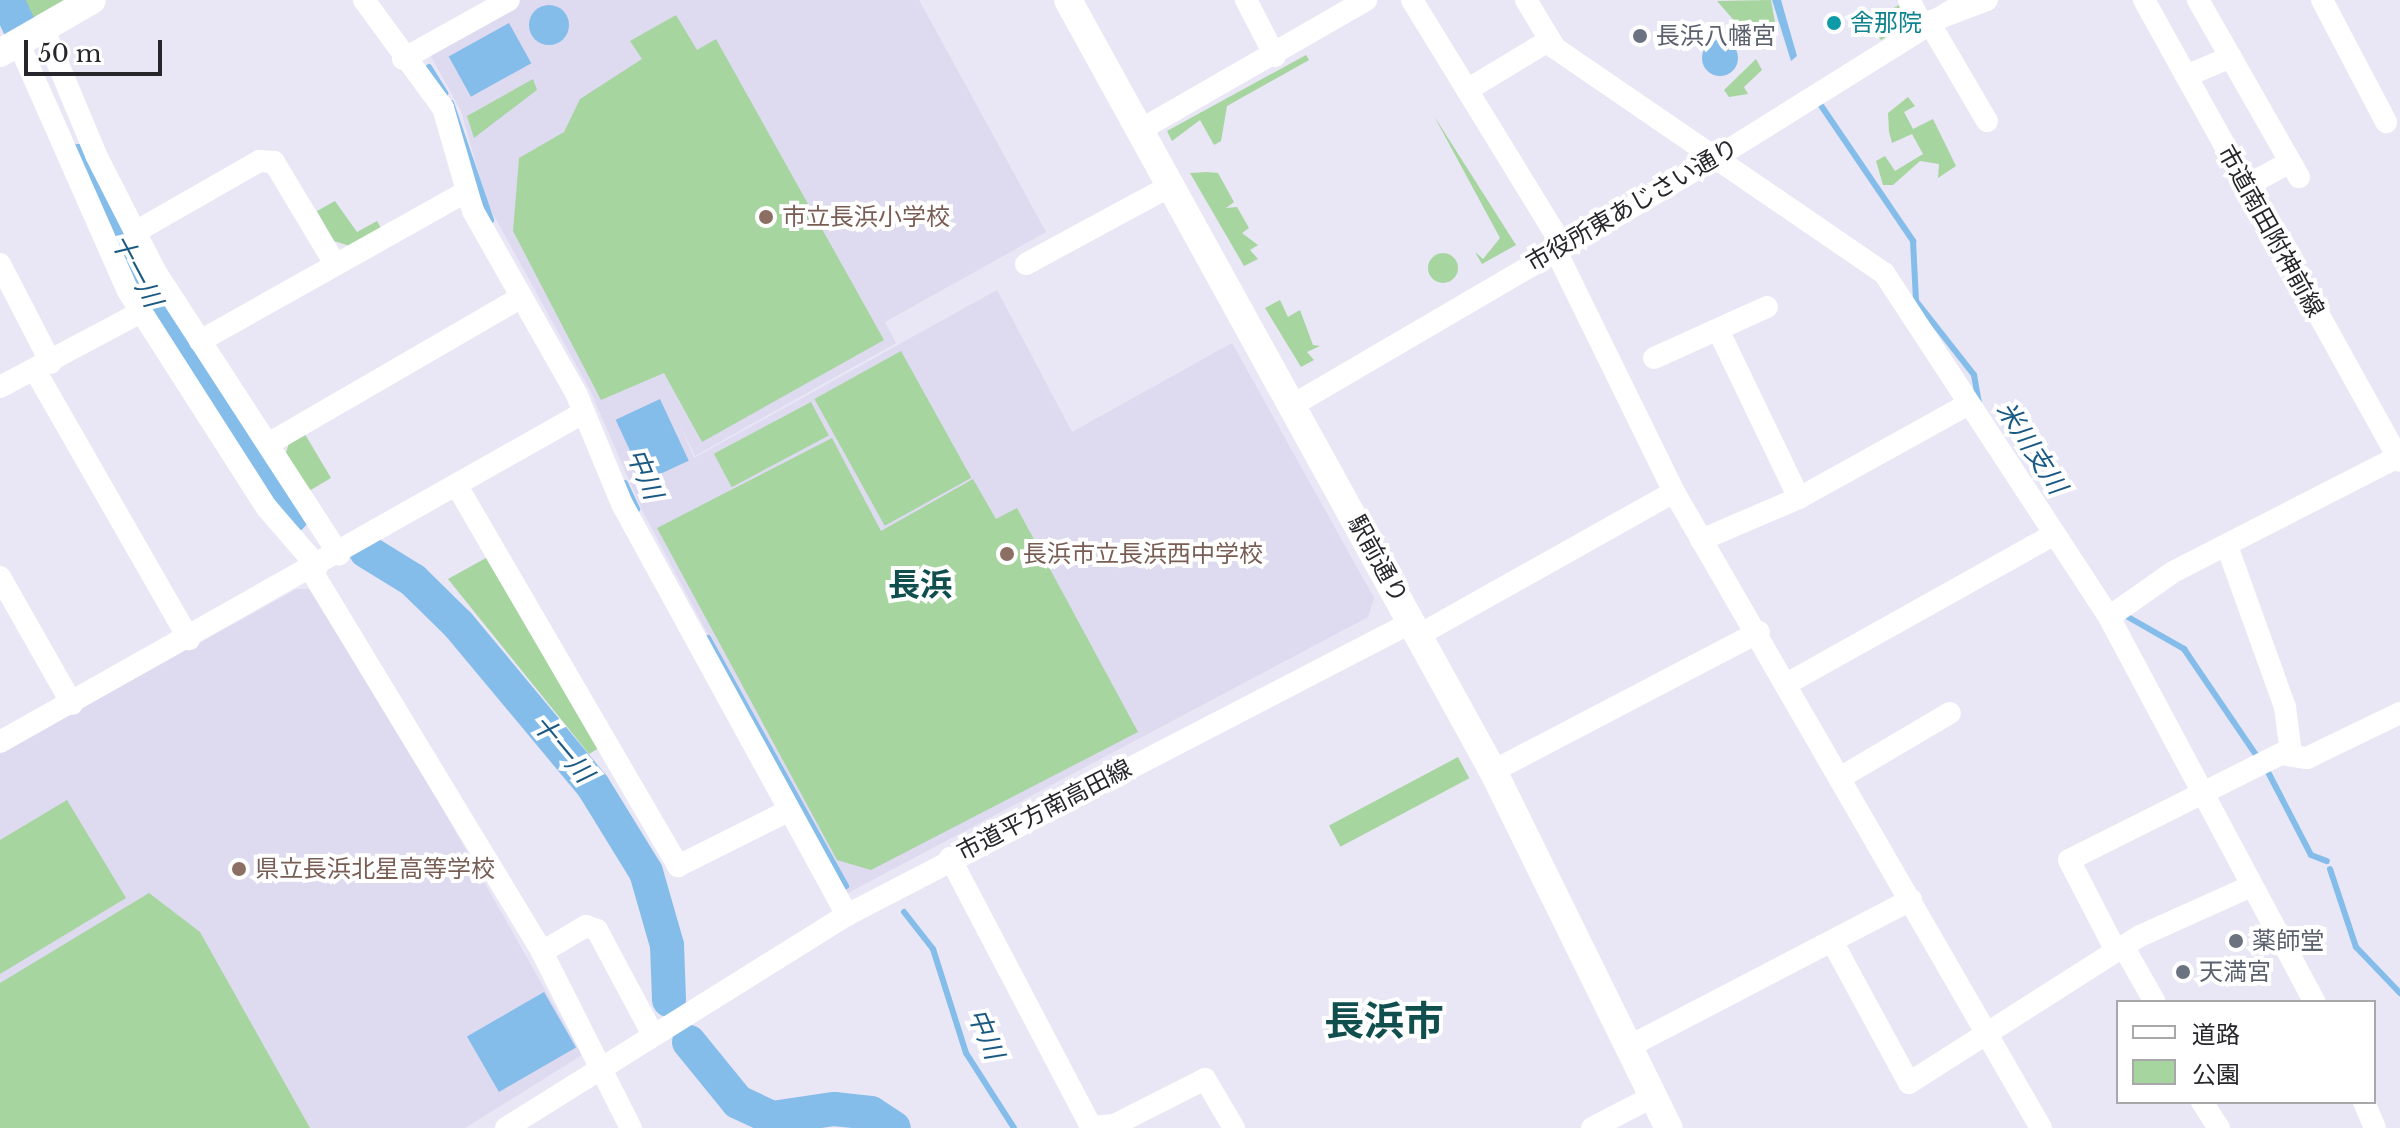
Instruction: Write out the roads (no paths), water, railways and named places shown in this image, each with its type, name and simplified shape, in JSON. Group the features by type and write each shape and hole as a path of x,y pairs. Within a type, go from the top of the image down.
{"main road":[{"path":"9,48 92,0"},
{"name":"駅前通り","path":"1068,0 1493,771 1669,1128"}],"street":[{"path":"364,0 403,59 443,108 467,191 520,298 583,413 622,504 847,915"},
{"path":"403,59 509,0"},
{"path":"1246,0 1275,56"},
{"path":"1140,130 1275,56 1366,0"},
{"path":"1412,0 1559,247 1674,492 1790,682 2041,1128"},
{"path":"1526,0 1550,40 1714,159 1884,273 1967,405 2109,617 2314,1000"},
{"path":"1909,0 1987,121"},
{"name":"市役所東あじさい通り","path":"1293,405 1714,159 1968,0"},
{"path":"1926,24 1987,0"},
{"name":"市道南田附神前線","path":"2144,0 2244,187 2399,458"},
{"path":"2198,0 2294,170 2244,187"},
{"path":"2322,0 2386,122"},
{"path":"43,28 96,155 200,341 317,521 330,559 542,952 631,1128"},
{"path":"1467,90 1550,40"},
{"path":"9,48 141,312 291,532 330,559"},
{"path":"2186,76 2231,57"},
{"path":"137,231 259,161 274,162 335,264"},
{"path":"1026,264 1172,185"},
{"path":"200,341 467,191"},
{"path":"0,264 43,367 189,639"},
{"path":"268,444 520,298"},
{"path":"1654,358 1767,307"},
{"path":"0,387 43,367 141,312"},
{"path":"1718,330 1799,498"},
{"path":"1701,540 1799,498 1967,405"},
{"path":"0,742 189,639 583,413"},
{"path":"2109,617 2173,572 2399,458"},
{"path":"457,486 678,866 788,811"},
{"name":"市道平方南高田線","path":"513,1126 679,1018 847,915 950,858 1415,628 1674,492"},
{"path":"291,532 317,521"},
{"path":"1790,682 2053,535"},
{"path":"2227,546 2285,707 2291,753"},
{"path":"0,577 72,704"},
{"path":"1493,771 1759,632"},
{"path":"1843,776 1950,713"},
{"path":"2154,1000 2120,949 2069,860 2204,791 2291,753 2307,758 2400,713"},
{"path":"950,858 1091,1127 1114,1125 1205,1079 1233,1128"},
{"path":"1833,943 1909,1083 2120,949 2251,886"},
{"path":"1630,1046 1911,900"},
{"path":"542,952 586,926 597,930 653,1035"},
{"path":"1592,1128 1654,1096"},
{"path":"2203,1104 2219,1128"},
{"path":"2365,1104 2375,1128"}],"water":[{"path":"1772,0 1781,0 1797,56 1791,61"},
{"path":"549,5 563,11 569,25 563,39 549,45 535,39 529,25 535,11"},
{"path":"509,23 531,63 471,97 449,56"},
{"path":"1720,40 1732,46 1738,58 1732,70 1720,76 1708,70 1702,58 1708,46"},
{"path":"660,399 689,461 644,481 616,420"},
{"path":"544,992 576,1047 499,1092 467,1036"}],"waterway":[{"name":"十一川","path":"7,0 20,28"},
{"name":"中川","path":"429,67 445,93"},
{"name":"中川","path":"451,103 491,220"},
{"name":"米川支川","path":"1820,104 1913,241 1916,301 1974,375 1979,402"},
{"name":"十一川","path":"79,161 141,287 292,516"},
{"name":"中川","path":"625,483 637,509"},
{"name":"十一川","path":"366,551 413,580 458,624 593,786 646,872 667,945 669,1000"},
{"name":"米川支川","path":"2121,613 2184,649 2258,758"},
{"name":"中川","path":"708,638 846,886"},
{"name":"米川支川","path":"2268,772 2311,855 2327,861"},
{"name":"米川支川","path":"2330,869 2356,947 2400,993"},
{"name":"中川","path":"904,912 933,949 966,1053 1014,1128"},
{"name":"十一川","path":"689,1042 738,1102 772,1118 834,1109 871,1113 894,1128"}],"place":[{"name":"舎那院","path":"1834,23"},
{"name":"長浜八幡宮","path":"1640,36"},
{"name":"市立長浜小学校","path":"766,217"},
{"name":"長浜市立長浜西中学校","path":"1007,554"},
{"name":"県立長浜北星高等学校","path":"239,869"},
{"name":"薬師堂","path":"2236,941"},
{"name":"天満宮","path":"2183,972"}],"district":[{"name":"長浜","path":"920,585"},
{"name":"長浜市","path":"1384,1021"}]}
